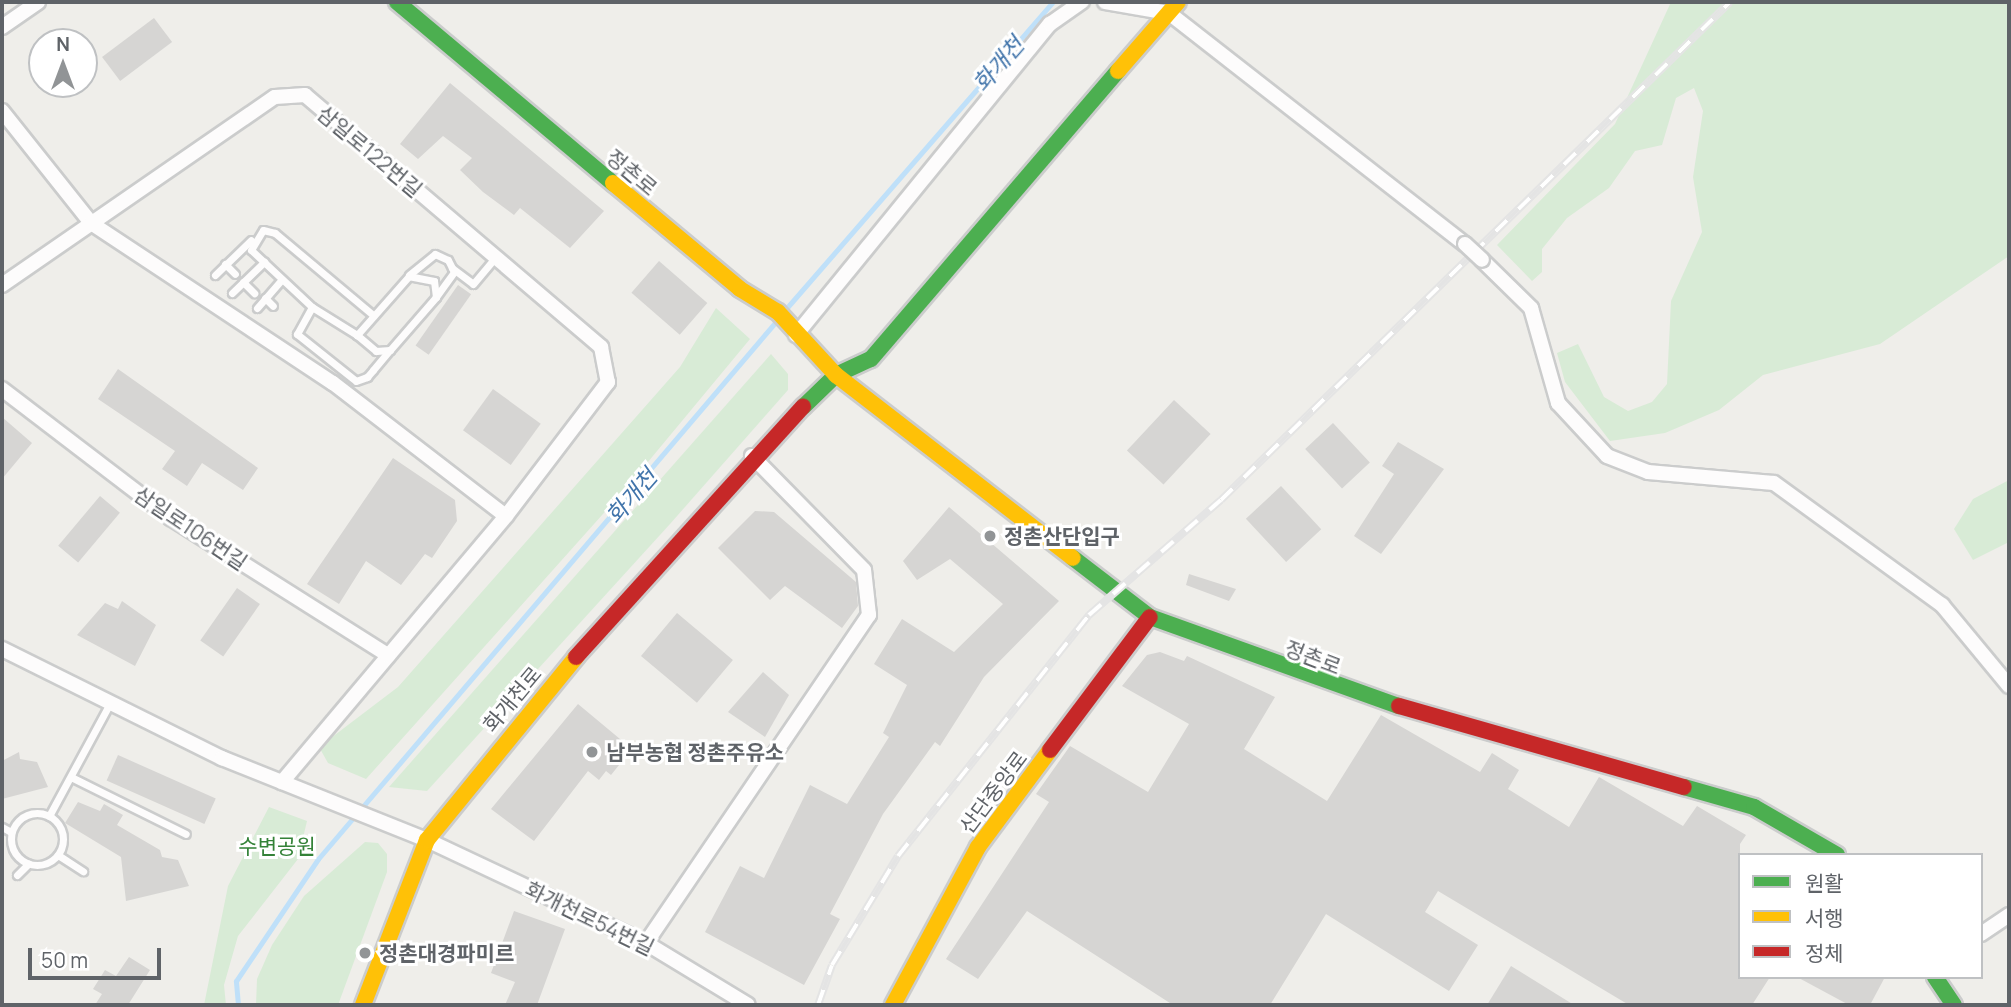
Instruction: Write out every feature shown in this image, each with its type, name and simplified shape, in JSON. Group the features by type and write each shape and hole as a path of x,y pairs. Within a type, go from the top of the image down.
{"main road":[{"name":"정촌로","path":"397,2 740,289 778,312 836,375 1150,617 1344,691 1754,807 1834,853"},
{"path":"836,375 871,359 1174,8"},
{"name":"화개천로","path":"363,1005 427,840 517,725 752,456 836,375"},
{"name":"산단중앙로","path":"893,1005 978,847 1150,617"},
{"path":"1936,979 1954,1005"}],"street":[{"path":"2,27 38,2"},
{"path":"793,330 1050,24 1082,2"},
{"path":"1105,2 1174,8 1465,244 1531,308 1558,403 1607,456 1648,472 1773,483 1942,605 2009,686"},
{"name":"삼일로122번길","path":"2,285 275,97 304,95 601,347 608,382 506,516"},
{"path":"2,111 91,223 333,383 506,516 282,782"},
{"name":"삼일로106번길","path":"2,389 171,518 388,655"},
{"path":"646,943 869,615 864,570 752,456"},
{"path":"2,649 110,703 282,782 427,840"},
{"name":"화개천로54번길","path":"427,840 646,943 748,1005"},
{"path":"1983,933 2009,915"}],"lane":[{"path":"215,275 263,230 275,233 372,314"},
{"path":"252,240 251,250 312,307 357,335 370,348 373,370"},
{"path":"357,335 372,314 435,254 473,284 495,258"},
{"path":"232,293 264,262"},
{"path":"225,264 234,274"},
{"path":"312,307 299,323 301,341 356,381 373,370 451,280 452,267"},
{"path":"409,276 433,281 436,297"},
{"path":"257,308 282,279"},
{"path":"243,282 254,293"},
{"path":"265,298 273,306"},
{"path":"370,348 390,350"},
{"path":"49,816 110,703"},
{"path":"71,777 186,835"},
{"path":"26,815 49,816 63,838 58,855 43,865 28,864 12,848 11,832 26,815"},
{"path":"2,827 11,832"},
{"path":"58,855 83,871"},
{"path":"17,875 28,864"}],"green space":[{"path":"1671,2 2009,2 2009,256 1880,344 1763,375 1719,410 1665,433 1610,441 1565,382 1557,353 1578,344 1604,397 1628,411 1652,402 1667,384 1671,301 1702,232 1693,177 1703,111 1694,88 1676,98 1662,145 1635,151 1609,188 1567,218 1542,249 1542,272 1532,281 1497,245 1615,124"},
{"path":"716,308 750,339 628,486 366,779 328,763 319,747 398,687 680,367"},
{"path":"771,354 788,374 788,390 670,524 427,791 389,787"},
{"path":"2009,480 2009,542 1973,560 1954,529 1973,499"},
{"name":"수변공원","path":"269,807 307,821 298,859 238,936 224,985 226,1005 204,1005 228,886"},
{"path":"365,842 378,843 387,854 387,872 338,1005 256,1005 257,979 272,945 304,896"}],"building":[{"path":"154,18 172,42 120,81 102,57"},
{"path":"450,83 604,211 570,248 520,208 514,215 483,192 460,170 472,158 443,136 418,159 400,144"},
{"path":"659,261 707,303 680,335 631,293"},
{"path":"458,285 471,294 429,355 416,346"},
{"path":"118,369 258,468 243,490 202,463 187,486 162,469 175,451 98,399"},
{"path":"493,389 541,424 511,465 463,430"},
{"path":"1174,400 1211,434 1164,485 1127,450"},
{"path":"2,417 32,443 2,479"},
{"path":"1333,423 1370,462 1342,488 1305,449"},
{"path":"1398,442 1444,469 1381,554 1354,536 1394,474 1382,466"},
{"path":"393,458 455,500 457,521 432,558 425,554 401,585 366,561 339,604 307,584"},
{"path":"1281,486 1321,529 1286,562 1246,519"},
{"path":"100,496 120,513 78,563 58,546"},
{"path":"949,507 1059,601 984,677 940,746 935,742 883,814 830,914 840,919 804,985 705,932 740,866 764,878 810,785 847,804 889,737 883,733 907,685 874,664 902,619 954,652 1003,604 950,559 917,580 903,561"},
{"path":"755,511 774,512 856,582 858,606 842,628 785,586 770,600 718,548"},
{"path":"1189,574 1236,589 1229,601 1186,585"},
{"path":"237,588 260,604 223,656 200,640"},
{"path":"122,601 156,625 135,666 77,635 105,603 118,609"},
{"path":"677,613 733,660 697,703 641,656"},
{"path":"1160,652 1184,661 1187,656 1275,697 1244,749 1327,801 1381,715 1480,772 1492,753 1519,770 1508,789 1569,827 1599,777 1683,826 1697,806 1746,835 1738,853 1738,979 1769,979 1752,1005 1629,1005 1438,891 1425,912 1478,945 1449,991 1326,914 1270,1005 1173,1005 1027,911 978,979 946,959 1049,802 1036,794 1070,746 1148,792 1189,724 1122,686 1147,655"},
{"path":"763,672 789,695 765,737 728,712"},
{"path":"578,704 632,749 611,775 606,771 599,780 588,771 534,841 491,809"},
{"path":"19,752 20,759 37,762 48,787 2,799 2,761"},
{"path":"118,755 216,799 204,824 107,781"},
{"path":"78,802 100,811 104,804 123,815 117,825 160,850 162,857 178,860 189,886 126,901 121,857 65,823"},
{"path":"514,911 565,929 537,1005 505,1005 515,982 491,973"},
{"path":"129,957 150,970 128,1005 95,1005 102,994 93,989 105,970 116,976"},
{"path":"1511,966 1574,1005 1487,1005"},
{"path":"1801,979 1884,979 1870,1005 1849,1005"}],"waterway":[{"name":"화개천","path":"784,311 1053,2"},
{"name":"화개천","path":"238,1005 236,981 318,859 778,319"}],"railway":[{"path":"818,1005 832,965 898,856 1089,615 1221,500 1730,2"}],"traffic: fast":[{"path":"397,2 613,183"},
{"path":"803,407 836,375 871,359 1118,71"},
{"path":"1073,558 1150,617 1399,706"},
{"path":"1684,787 1754,807 1834,853"},
{"path":"1936,979 1954,1005"}],"traffic: slow":[{"path":"1118,71 1178,2"},
{"path":"613,183 740,289 778,312 836,375 1073,558"},
{"path":"363,1005 427,840 576,657"},
{"path":"893,1005 978,847 1050,750"}],"traffic: jam":[{"path":"576,657 803,407"},
{"path":"1050,750 1150,617"},
{"path":"1399,706 1684,787"}],"place":[{"name":"정촌산단입구","path":"990,536"},
{"name":"남부농협 정촌주유소","path":"592,752"},
{"name":"정촌대경파미르","path":"365,953"}]}
